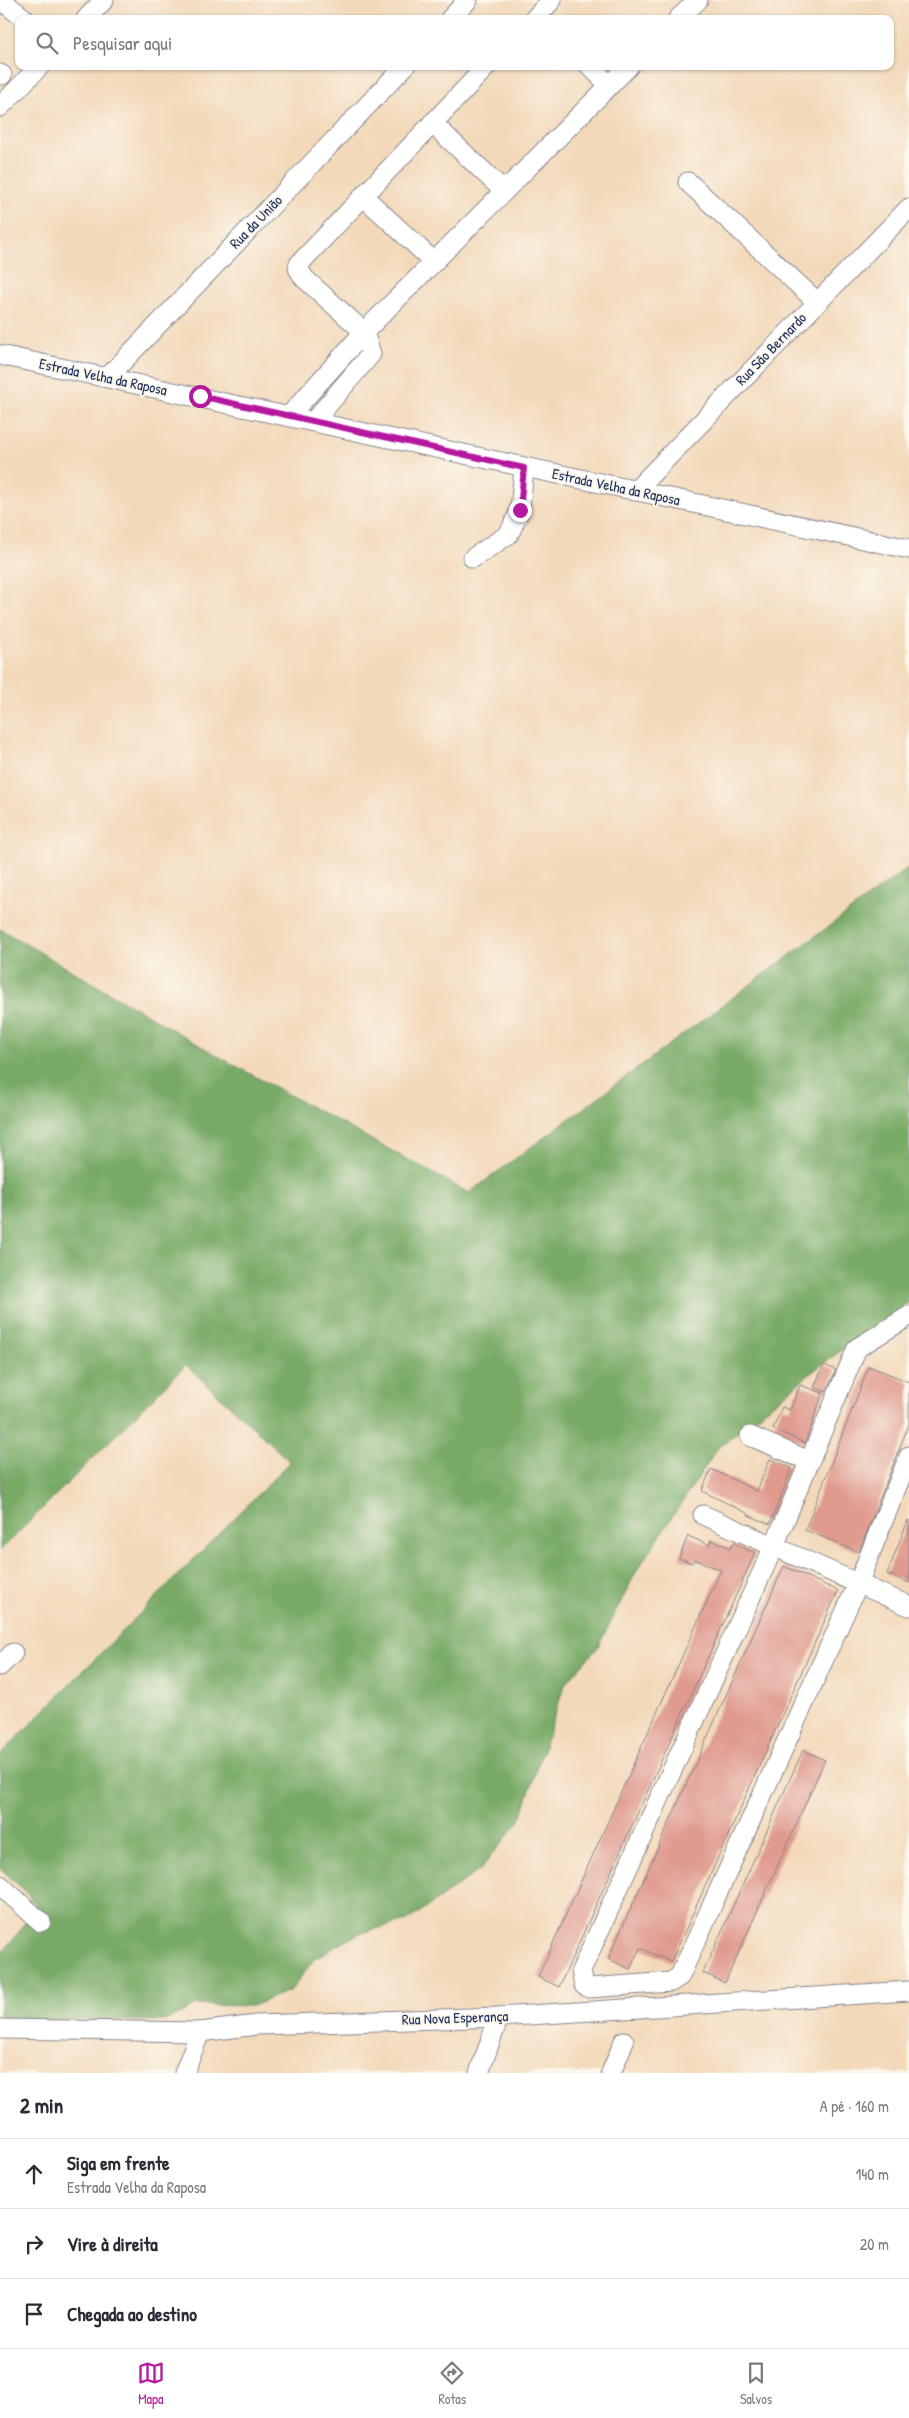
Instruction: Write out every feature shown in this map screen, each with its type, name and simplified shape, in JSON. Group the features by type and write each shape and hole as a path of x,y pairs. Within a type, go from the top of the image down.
{"street":[{"path":"1,0 20,15"},
{"path":"90,15 104,0"},
{"path":"454,15 468,0"},
{"path":"540,15 552,0"},
{"path":"682,15 698,0"},
{"path":"0,107 36,70"},
{"name":"Rua da União","path":"107,378 400,70"},
{"path":"314,421 369,359 371,348 364,332 304,278 298,268 302,260 483,70"},
{"path":"594,70 610,85"},
{"path":"289,416 364,332 503,190 625,70"},
{"path":"432,123 503,190"},
{"path":"688,182 816,302"},
{"path":"363,196 433,261"},
{"name":"Rua São Bernardo","path":"635,491 909,208"},
{"name":"Estrada Velha da Raposa","path":"0,355 909,549"},
{"path":"473,558 509,534 520,510 524,468"},
{"path":"909,1316 857,1348 774,1546 581,1971 584,1985 589,1988 671,1982 680,1976 858,1584 909,1456"},
{"path":"750,1436 810,1461"},
{"path":"703,1515 909,1606"},
{"path":"0,1885 40,1922"},
{"name":"Rua Nova Esperança","path":"0,2029 200,2032 257,2025 499,2017 909,1991"},
{"path":"479,2073 499,2017"},
{"path":"184,2073 200,2032"},
{"path":"611,2073 624,2041"}],"green space":[{"path":"909,867 909,1302 820,1366 718,1448 637,1570 598,1647 565,1684 520,1820 480,1870 407,1921 360,1933 314,1959 291,1990 252,2006 196,2005 165,2021 0,2019 0,1955 18,1933 36,1905 26,1892 0,1868 0,1755 290,1462 186,1365 0,1551 0,929 225,1060 469,1193"}],"building":[{"path":"824,1365 836,1370 826,1392 814,1387"},
{"path":"869,1366 909,1382 909,1424 859,1552 805,1530"},
{"path":"800,1385 823,1393 805,1443 773,1429 782,1407 790,1410"},
{"path":"770,1459 792,1468 770,1524 748,1515 702,1491 711,1469 757,1491"},
{"path":"909,1520 909,1583 887,1574"},
{"path":"688,1536 709,1545 711,1540 731,1548 733,1543 755,1553 559,1987 538,1977 721,1570 694,1559 692,1563 679,1558"},
{"path":"784,1566 838,1591 671,1962 640,1948 630,1969 608,1959"},
{"path":"803,1750 825,1760 725,1983 703,1973"}],"route":[{"path":"200,396 524,468 520,510"}]}
